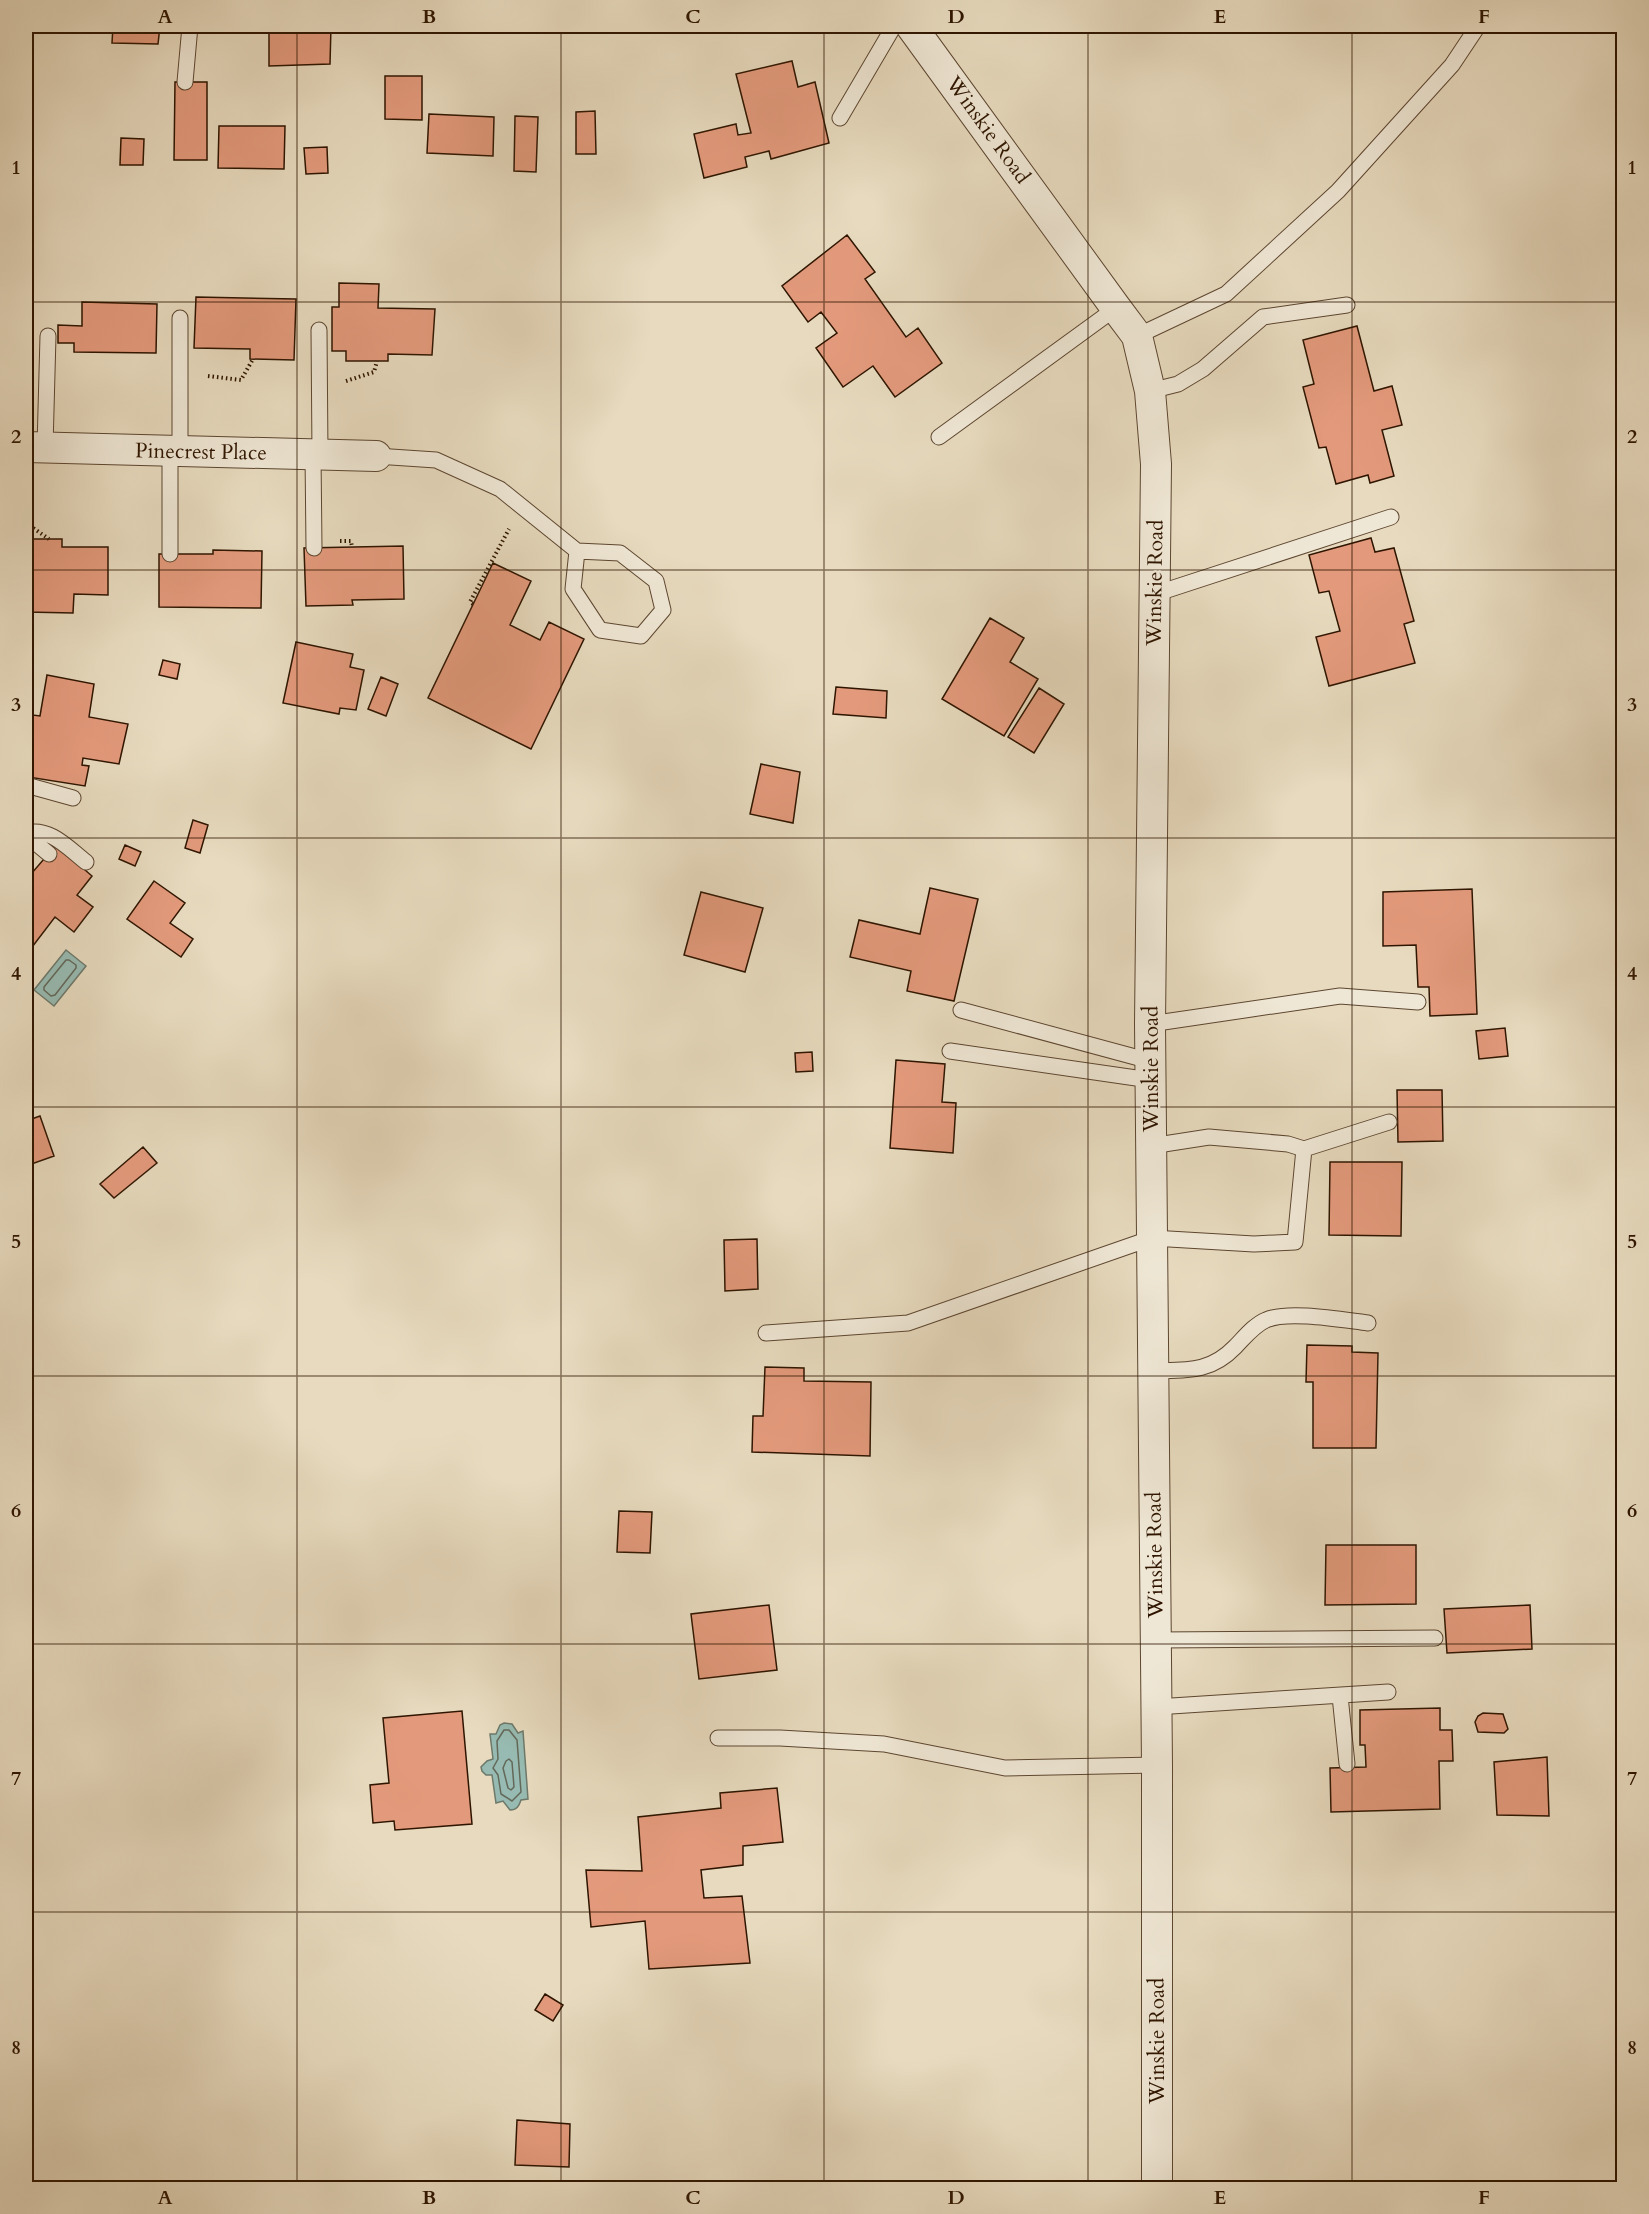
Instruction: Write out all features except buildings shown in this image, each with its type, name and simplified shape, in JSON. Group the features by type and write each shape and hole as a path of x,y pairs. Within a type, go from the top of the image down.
{"street":[{"name":"Winskie Road","path":"911,26 1137,336 1150,392 1156,465 1150,1024 1157,1765 1156,2188"},
{"name":"Pinecrest Place","path":"35,447 376,456"}],"lane":[{"path":"185,82 190,26"},
{"path":"840,118 894,26"},
{"path":"1137,336 1226,294 1338,191 1452,65 1478,26"},
{"path":"1150,392 1178,384 1203,369 1263,317 1347,305"},
{"path":"939,436 1116,308"},
{"path":"170,554 180,373 180,318"},
{"path":"314,548 319,330"},
{"path":"35,447 48,336"},
{"path":"376,456 436,460 500,489 577,551 620,553 656,581 663,610 640,636 600,630 573,589 577,551"},
{"path":"1155,594 1391,517"},
{"path":"26,785 73,798"},
{"path":"26,834 38,830 54,837 86,862"},
{"path":"26,834 49,854"},
{"path":"1150,1024 1340,996 1418,1002"},
{"path":"961,1010 1150,1070"},
{"path":"950,1052 1150,1070"},
{"path":"1151,1146 1209,1137 1288,1144 1304,1149 1389,1122"},
{"path":"766,1333 908,1323 1152,1238 1254,1244 1296,1242 1304,1149"},
{"path":"1153,1371 1195,1370 1224,1359 1257,1326 1267,1319 1284,1315 1368,1323"},
{"path":"1156,1640 1435,1638"},
{"path":"1156,1707 1388,1692"},
{"path":"1340,1695 1347,1764"},
{"path":"718,1738 780,1738 884,1744 1005,1768 1157,1765"}],"path":[{"path":"180,373 241,380 253,359"},
{"path":"319,389 374,372 377,361"},
{"path":"473,604 470,602 522,507"},
{"path":"26,523 49,539"}],"water":[{"path":"66,950 86,966 54,1006 34,990"},
{"path":"512,1724 518,1733 523,1731 528,1799 521,1800 512,1810 503,1801 496,1803 492,1775 486,1775 481,1767 493,1759 490,1734 496,1734 500,1725"}]}
